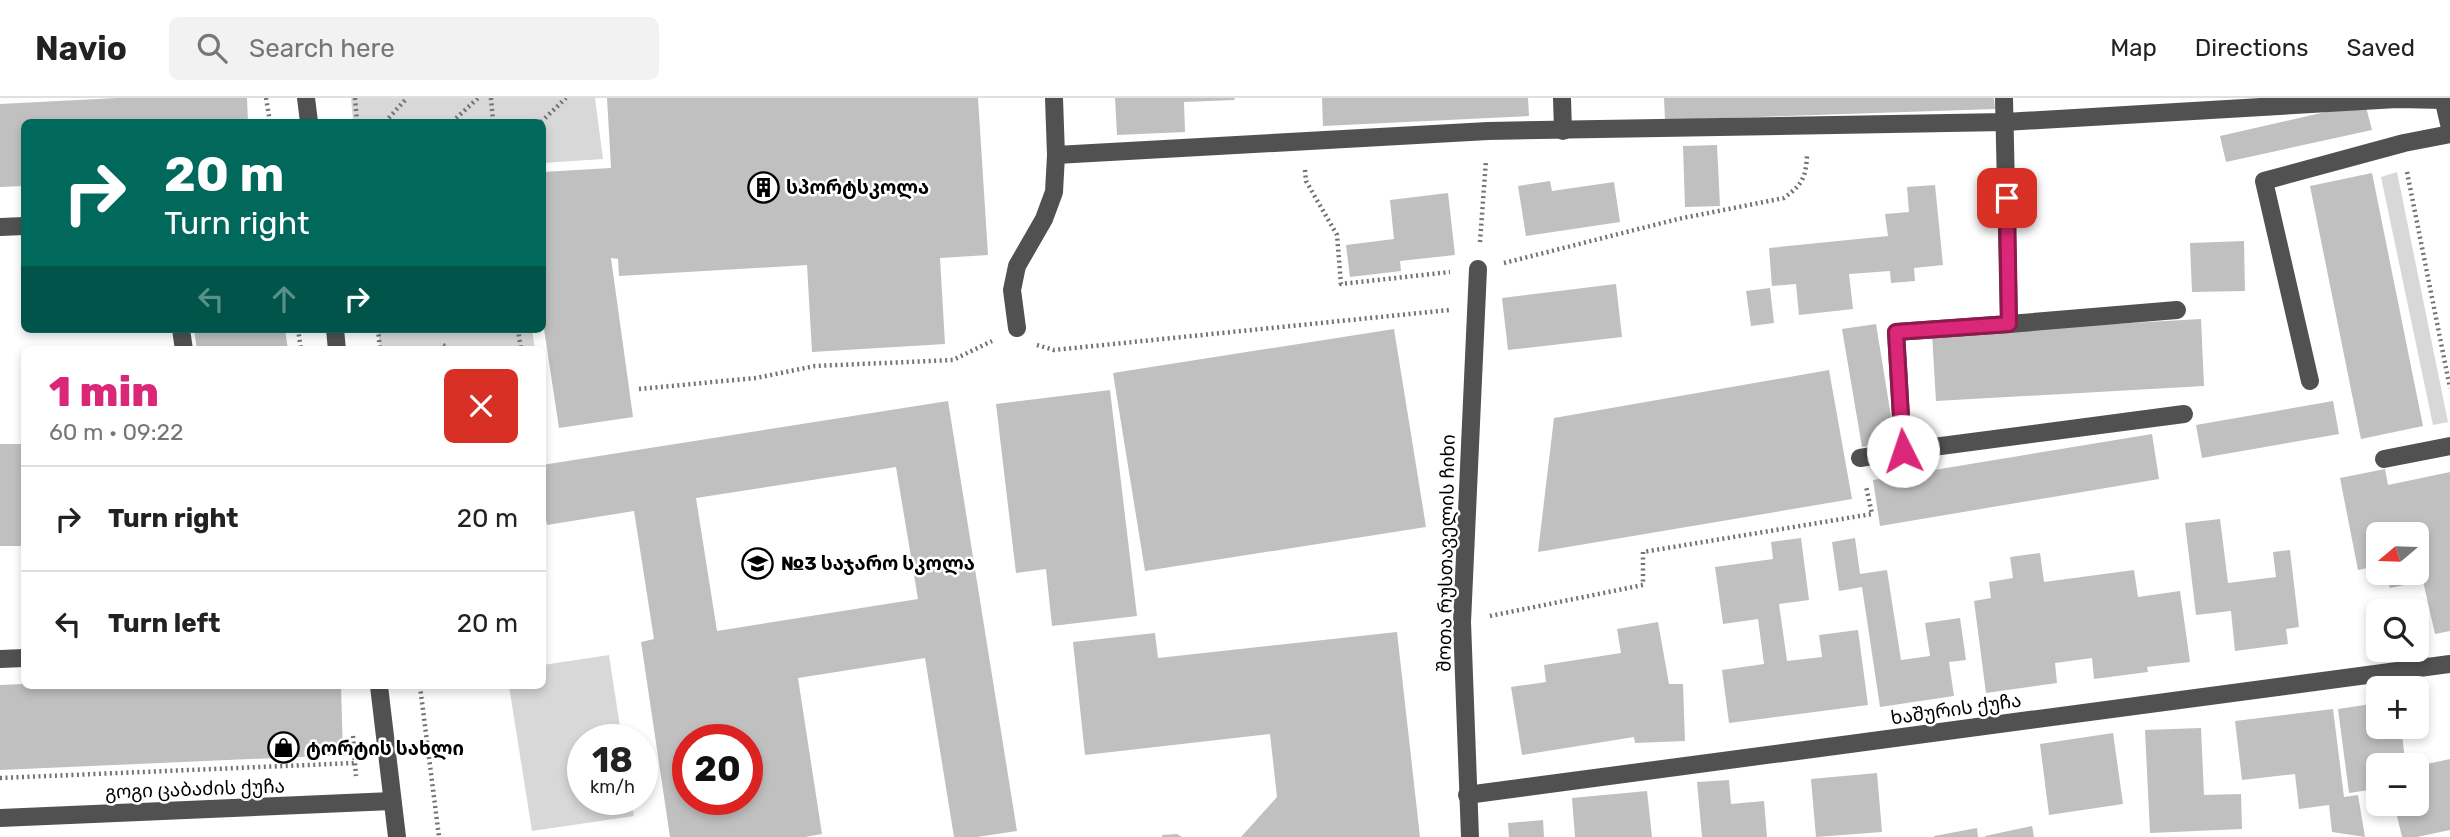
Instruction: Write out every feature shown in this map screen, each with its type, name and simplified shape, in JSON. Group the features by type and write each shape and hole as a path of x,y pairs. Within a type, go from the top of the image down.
{"street":[{"path":"306,98 309,119"},
{"path":"1017,328 1012,290 1017,266 1044,219 1054,192 1055,98"},
{"path":"1562,98 1563,131"},
{"path":"2004,98 2009,324"},
{"path":"1056,155 1488,131 2005,122 2397,99 2443,99 2450,128"},
{"path":"2310,381 2264,181 2404,143 2450,134"},
{"path":"0,227 21,226"},
{"name":"შოთა რუსთაველის ჩიხი","path":"1470,837 1461,622 1478,269"},
{"path":"1903,451 1896,332 2177,310"},
{"path":"1860,458 2184,414"},
{"path":"2384,459 2450,446"},
{"path":"0,659 21,658"},
{"name":"ხაშურის ქუჩა","path":"1467,795 2450,664"},
{"path":"379,689 397,837"},
{"name":"გოგი ცაბაძის ქუჩა","path":"0,818 393,801"}],"path":[{"path":"266,98 270,119"},
{"path":"355,98 357,119"},
{"path":"387,119 407,98"},
{"path":"455,119 478,98"},
{"path":"491,98 493,119"},
{"path":"544,119 566,98"},
{"path":"1304,141 1306,181 1337,235 1341,284 1478,269 1678,219 1784,198 1798,188 1806,173 1808,125"},
{"path":"1478,269 1488,131"},
{"path":"2404,143 2419,238 2450,388"},
{"path":"639,389 756,377 815,366 953,360 1017,328 1038,345 1054,350 1475,307"},
{"path":"1461,622 1643,585 1643,552 1872,514 1860,458"},
{"path":"420,689 439,837"},
{"path":"0,778 355,763"}],"shaded area":[{"path":"351,98 595,98 603,159 546,163 546,119 353,119"},
{"path":"2397,172 2448,422 2433,425 2381,177"},
{"path":"378,333 533,333 534,346 380,346"},
{"path":"609,655 620,724 567,724 567,815 634,816 532,831 509,689 546,689 546,665"}],"building":[{"path":"117,98 247,98 248,119 21,119 21,186 0,187 0,104"},
{"path":"607,98 978,98 988,255 940,258 945,344 812,352 807,265 619,276 618,259 611,258 633,417 559,428 545,333 546,172 611,168"},
{"path":"1115,98 1235,100 1184,102 1185,132 1117,135"},
{"path":"1322,98 1528,98 1529,116 1323,126"},
{"path":"1664,98 1994,98 1995,109 1665,120"},
{"path":"2365,103 2372,130 2226,162 2220,136"},
{"path":"1717,145 1720,206 1685,207 1683,146"},
{"path":"2372,173 2423,426 2361,439 2310,186"},
{"path":"1550,181 1552,191 1614,182 1620,222 1526,236 1518,186"},
{"path":"1935,185 1943,265 1914,268 1915,281 1891,283 1890,271 1849,274 1853,309 1799,315 1796,284 1772,286 1769,248 1888,236 1885,214 1909,212 1907,187"},
{"path":"1448,193 1455,255 1400,261 1401,271 1350,277 1346,245 1394,239 1390,200"},
{"path":"2244,241 2245,291 2192,292 2190,243"},
{"path":"1616,284 1622,337 1508,350 1502,298"},
{"path":"1770,288 1774,323 1751,326 1746,291"},
{"path":"2201,319 2204,386 1936,401 1932,334"},
{"path":"1876,324 1895,441 1862,447 1842,329"},
{"path":"1394,329 1426,527 1145,571 1113,373"},
{"path":"195,333 286,333 287,346 196,346"},
{"path":"1829,370 1852,499 1538,552 1554,418"},
{"path":"1110,390 1137,616 1052,626 1046,569 1016,573 996,404"},
{"path":"948,401 1017,831 977,837 954,837 925,658 798,678 822,834 805,837 670,837 658,756 658,724 653,724 641,642 654,639 634,511 547,525 546,464","holes":["896,467 918,599 717,631 696,498"]},
{"path":"2333,401 2339,434 2202,458 2196,425"},
{"path":"2152,434 2159,479 1880,526 1873,480"},
{"path":"0,444 21,444 21,546 0,546"},
{"path":"2385,469 2388,485 2450,472 2450,631 2435,634 2424,585 2429,585 2429,522 2366,522 2366,568 2358,570 2340,478"},
{"path":"2220,519 2228,583 2276,577 2273,552 2290,550 2299,627 2286,629 2288,644 2235,651 2231,611 2196,615 2185,523"},
{"path":"1801,538 1809,600 1779,604 1787,661 1822,657 1819,635 1858,630 1868,705 1729,723 1722,670 1764,664 1758,619 1723,624 1715,567 1773,559 1771,542"},
{"path":"1855,538 1860,574 1887,570 1901,660 1930,656 1925,623 1960,618 1966,660 1949,662 1954,696 1880,707 1862,587 1839,591 1832,542"},
{"path":"2040,553 2044,582 2134,570 2138,597 2180,591 2190,662 2147,667 2148,672 2094,679 2092,658 2055,663 2057,683 1986,693 1974,601 1991,598 1989,582 2013,578 2010,557"},
{"path":"1658,622 1669,684 1683,684 1685,741 1635,743 1634,737 1522,755 1511,687 1546,682 1544,665 1621,653 1617,629"},
{"path":"1397,632 1420,837 1241,837 1277,797 1270,734 1085,755 1073,642 1155,633 1158,658"},
{"path":"21,684 21,689 341,689 343,755 0,770 0,685"},
{"path":"2366,705 2366,739 2403,739 2404,753 2366,753 2366,790 2349,793 2338,709"},
{"path":"2333,709 2344,797 2358,795 2365,837 2332,832 2329,805 2299,809 2295,774 2242,780 2235,721"},
{"path":"2201,728 2204,795 2241,794 2242,829 2150,833 2145,730"},
{"path":"2113,733 2123,804 2049,815 2040,744"},
{"path":"2450,759 2450,830 2417,837 2402,837 2397,816 2429,816 2429,763"},
{"path":"1877,773 1882,832 1816,837 1811,779"},
{"path":"1729,780 1731,804 1764,801 1767,837 1702,837 1697,782"},
{"path":"1647,791 1652,837 1575,837 1572,798"},
{"path":"1543,820 1544,837 1509,837 1508,823"},
{"path":"2032,826 2034,837 1985,837 1985,836"},
{"path":"1977,828 1978,837 1934,837 1934,836"},
{"path":"1177,834 1182,837 1162,837 1162,835"}],"place":[{"name":"სპორტსკოლა","path":"763,187"},
{"name":"№3 საჯარო სკოლა","path":"758,563"},
{"name":"ტორტის სახლი","path":"283,748"}],"route":[{"path":"1903,451 1896,332 2009,324 2007,198"}]}
